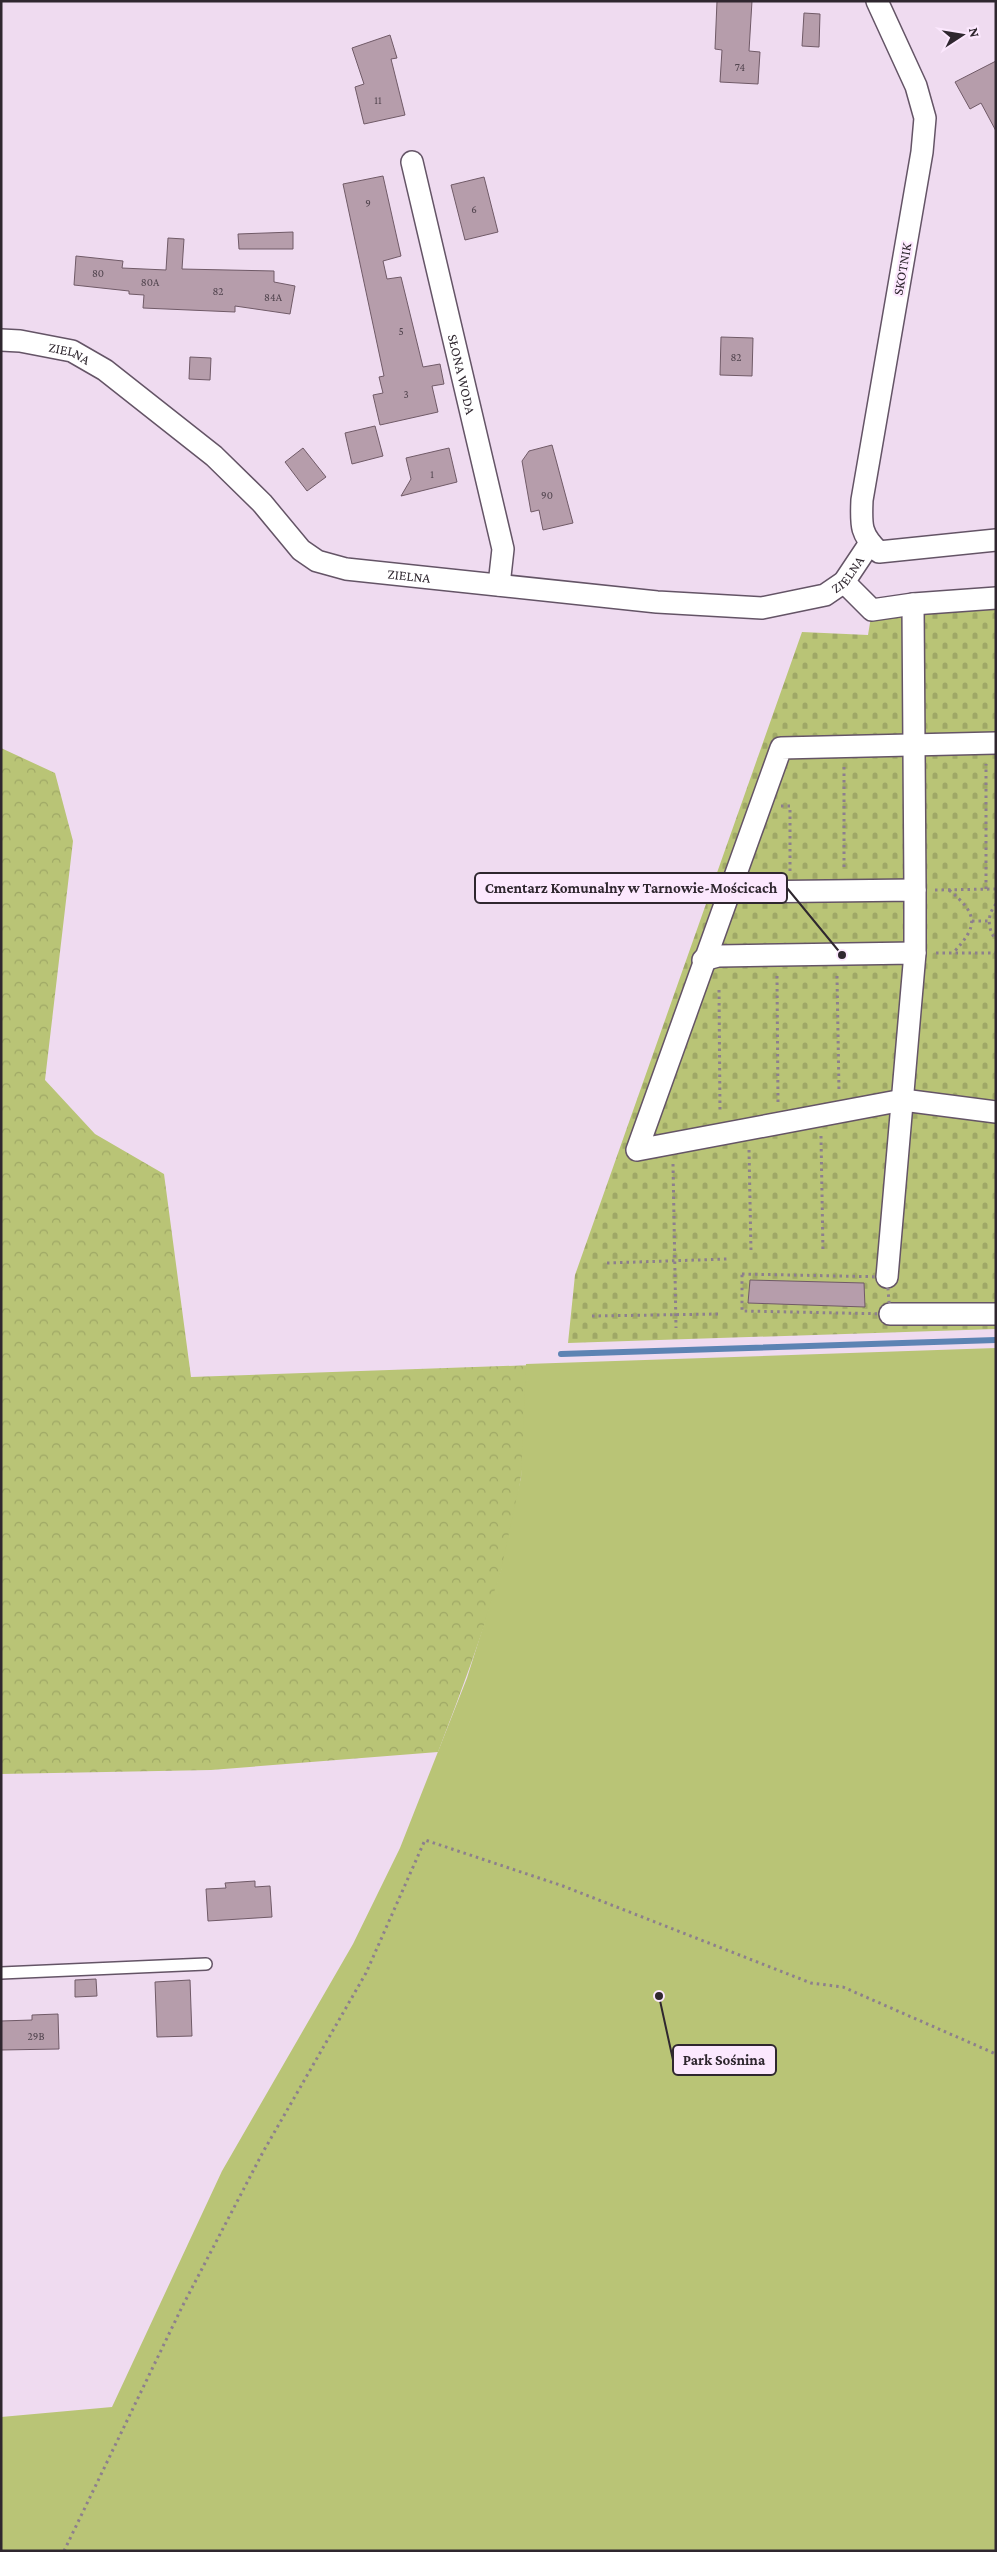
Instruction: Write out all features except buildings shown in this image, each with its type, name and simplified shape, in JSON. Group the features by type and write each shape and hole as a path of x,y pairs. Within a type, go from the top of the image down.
{"street":[{"name":"SKOTNIK","path":"870,543 861,528 862,500 922,152 925,118 916,86 877,1"},
{"name":"SŁONA WODA","path":"412,162 503,549 500,585"},
{"name":"ZIELNA","path":"1,340 20,341 72,351 105,370 214,456 262,503 301,550 317,561 346,569 657,602 762,608 825,595 844,582 870,543"},
{"path":"870,543 879,552 996,540"},
{"path":"844,582 872,610 914,604 996,598"},
{"path":"887,1277 915,953 914,604"},
{"path":"991,744 781,748 728,892 711,958 637,1150 903,1100 996,1112"},
{"path":"728,892 915,890"},
{"path":"711,958 915,953"},
{"path":"890,1314 996,1314"}],"lane":[{"path":"1,1973 206,1964"}],"path":[{"path":"986,889 991,744"},
{"path":"844,746 844,891"},
{"path":"761,806 790,806 790,891"},
{"path":"915,890 996,889"},
{"path":"949,890 963,902 972,921 972,930 953,953"},
{"path":"996,904 991,910 989,921 996,940"},
{"path":"972,921 989,921"},
{"path":"915,953 996,953"},
{"path":"823,1252 836,955"},
{"path":"777,956 778,1123"},
{"path":"711,958 721,1134"},
{"path":"748,1129 751,1252"},
{"path":"672,1143 676,1328"},
{"path":"607,1263 727,1259"},
{"path":"887,1277 742,1274 742,1311 890,1314"},
{"path":"592,1316 718,1314"},
{"path":"64,2551 182,2307 263,2152 366,1973 425,1840 563,1886 812,1983 843,1987 996,2054"}],"green space":[{"path":"996,588 996,1329 568,1343 575,1275 802,632 868,635 874,598"},
{"path":"1,748 55,773 73,841 45,1080 95,1134 164,1174 191,1377 535,1365 522,1469 508,1547 479,1640 438,1752 211,1770 1,1774"},
{"path":"996,1348 996,2551 1,2551 1,2417 112,2407 222,2171 353,1944 400,1848 467,1678 501,1570 521,1477 526,1364"}],"waterway":[{"path":"561,1354 996,1340"}],"place":[{"name":"Cmentarz Komunalny w Tarnowie-Mościcach","path":"842,955"},
{"name":"Park Sośnina","path":"659,1996"}]}
